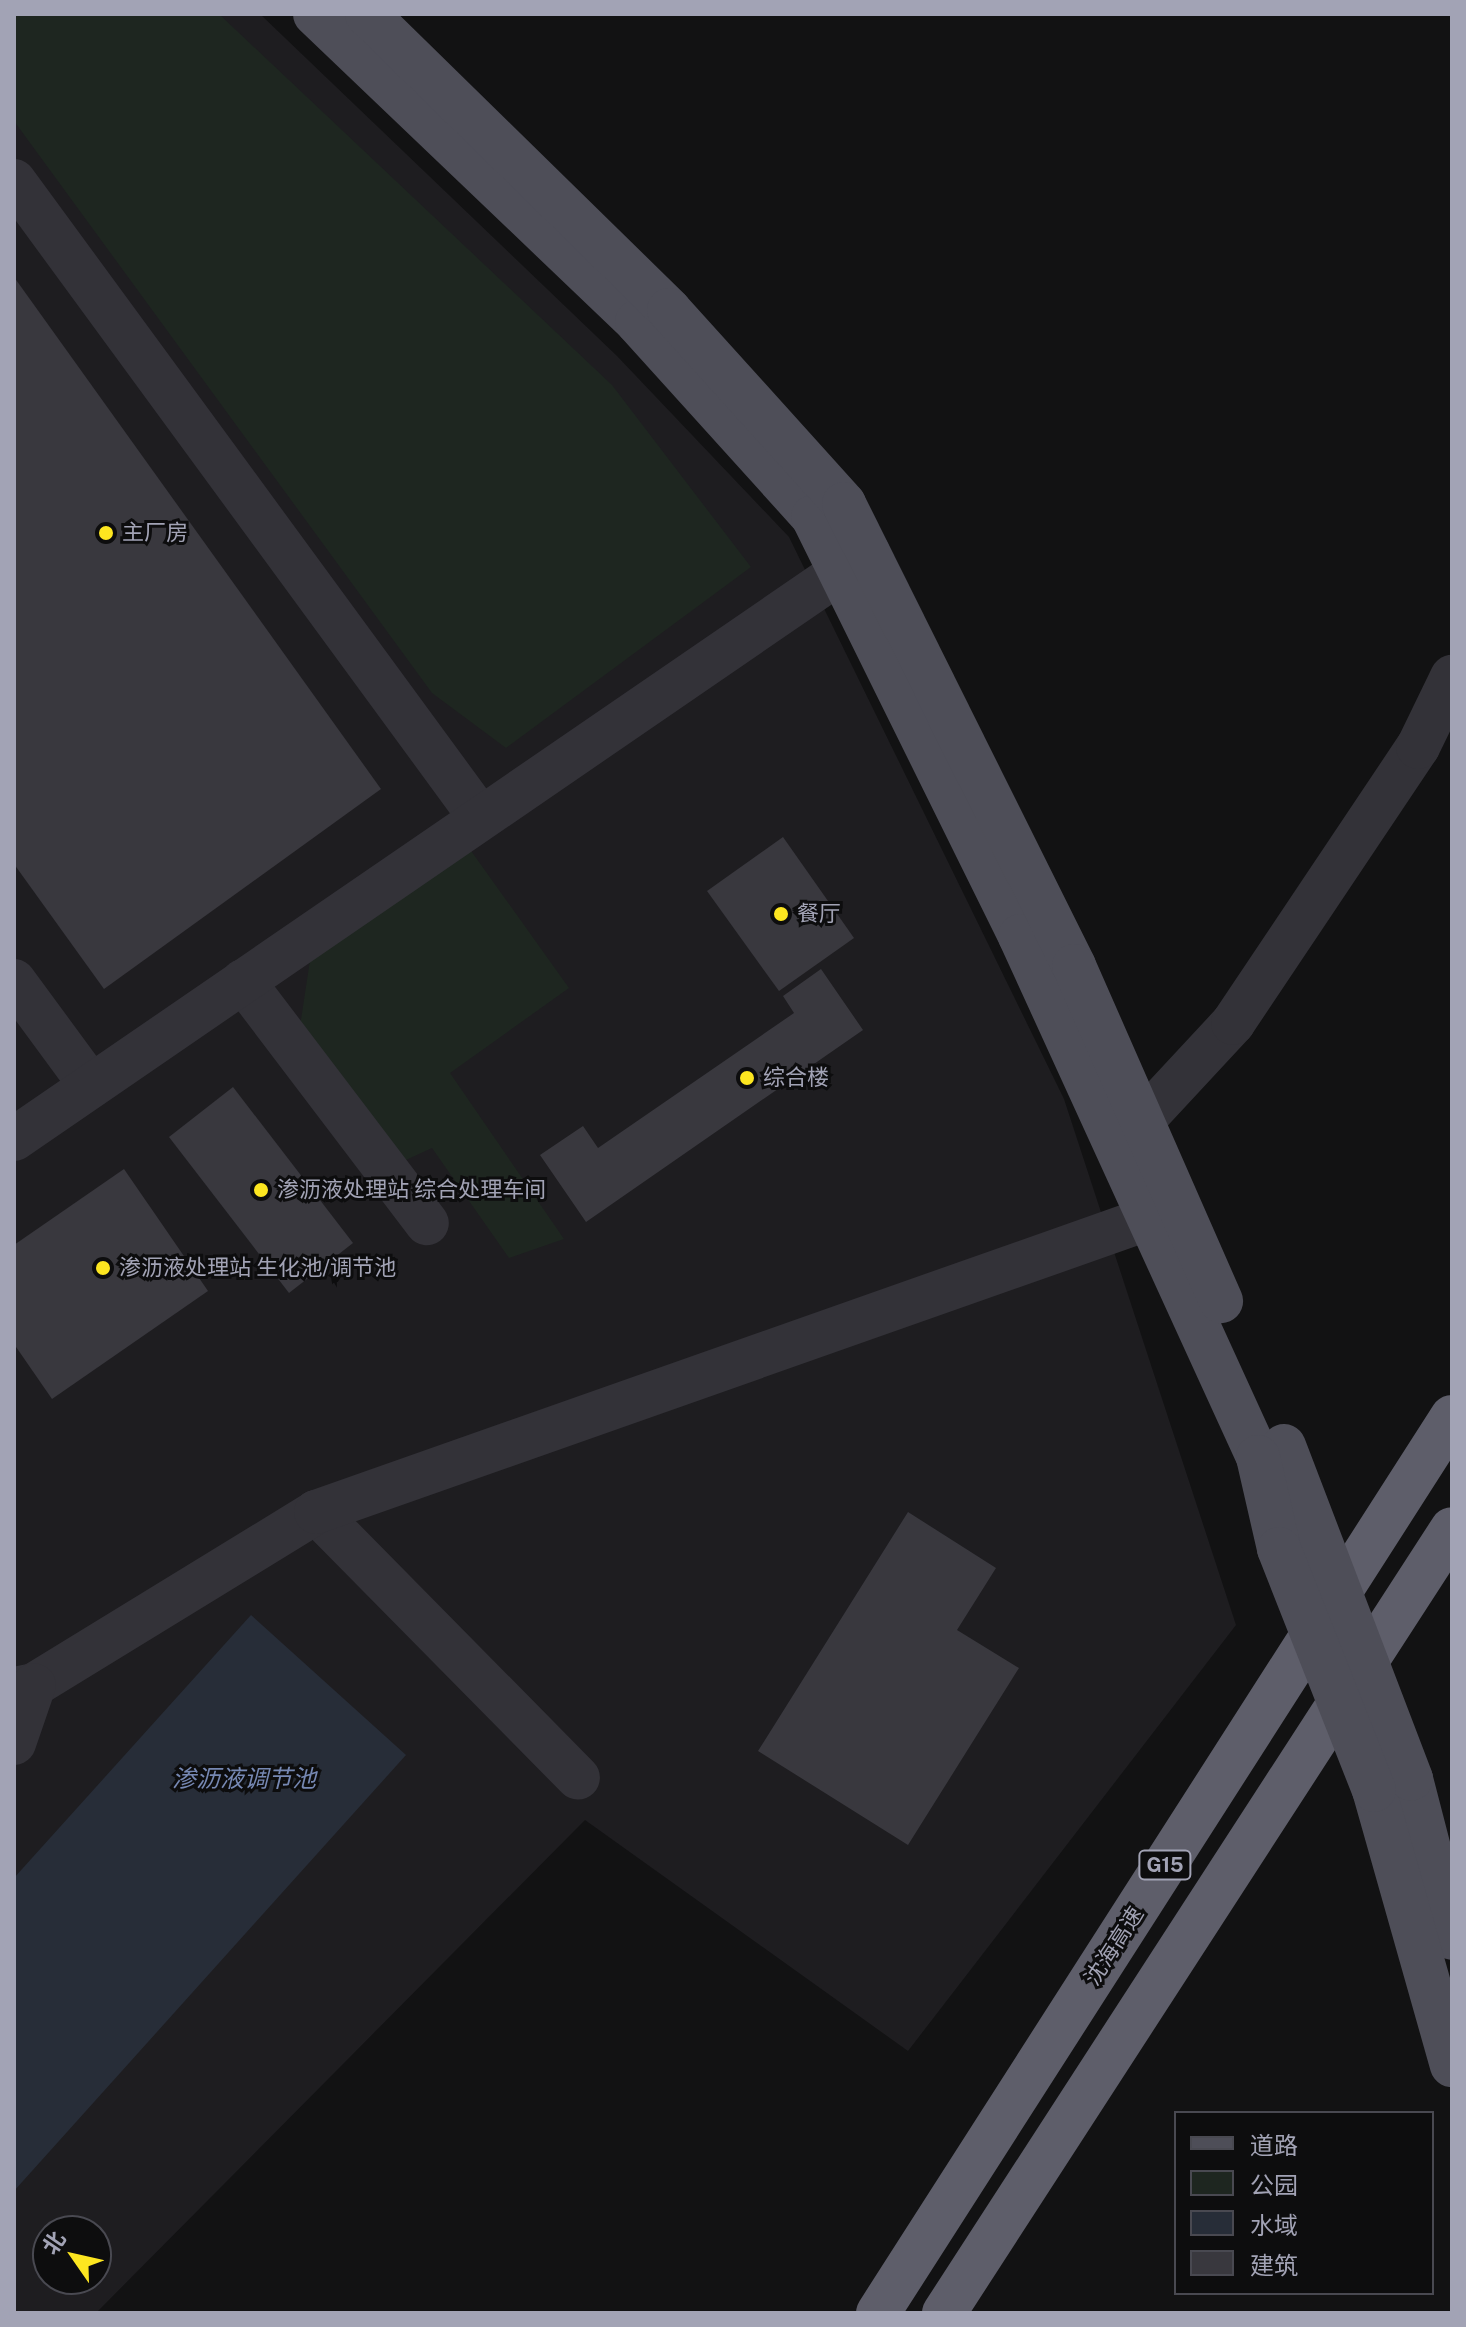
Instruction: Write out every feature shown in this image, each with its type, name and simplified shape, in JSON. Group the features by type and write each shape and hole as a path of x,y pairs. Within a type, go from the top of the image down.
{"highway":[{"name":"沈海高速","path":"878,2313 1452,1417"},
{"name":"G15","path":"944,2313 1452,1529"}],"main road":[{"path":"315,14 637,322 853,561 1074,966 1142,1121 1271,1452 1452,1938"},
{"path":"367,14 766,412 844,504 853,561 1150,1218 1271,1452"},
{"path":"1393,1785 1452,2065"}],"street":[{"path":"14,181 480,817"},
{"path":"14,1139 853,561"},
{"path":"1142,1121 1233,1023 1418,747 1452,677"},
{"path":"14,981 91,1086"},
{"path":"243,981 427,1223"},
{"path":"14,1743 24,1687 316,1512 1150,1218"},
{"path":"316,1512 578,1778"}],"shaded area":[{"path":"14,14 260,14 617,356 789,537 1064,1099 1236,1625 908,2051 585,1820 96,2313 14,2313"}],"green space":[{"path":"14,14 219,14 612,385 751,567 506,748 432,693 14,121"},
{"path":"469,848 569,988 450,1073 564,1239 509,1258 432,1148 406,1160 299,1033 310,960"}],"water":[{"name":"渗沥液调节池","path":"251,1615 406,1755 14,2191 14,1878"}],"building":[{"name":"主厂房","path":"14,277 381,789 104,989 14,864"},
{"name":"餐厅","path":"783,837 854,938 779,991 707,891"},
{"name":"综合楼","path":"821,969 863,1030 586,1222 540,1155 583,1126 598,1148 794,1013 783,996"},
{"name":"渗沥液处理站 综合处理车间","path":"233,1087 353,1243 289,1293 169,1137"},
{"name":"渗沥液处理站 生化池/调节池","path":"124,1169 208,1291 52,1399 14,1344 14,1245"},
{"path":"908,1512 996,1568 957,1630 1019,1668 908,1845 758,1751"}],"place":[{"name":"主厂房","path":"106,533"},
{"name":"餐厅","path":"781,914"},
{"name":"综合楼","path":"747,1078"},
{"name":"渗沥液处理站 综合处理车间","path":"261,1190"},
{"name":"渗沥液处理站 生化池/调节池","path":"103,1268"}]}
